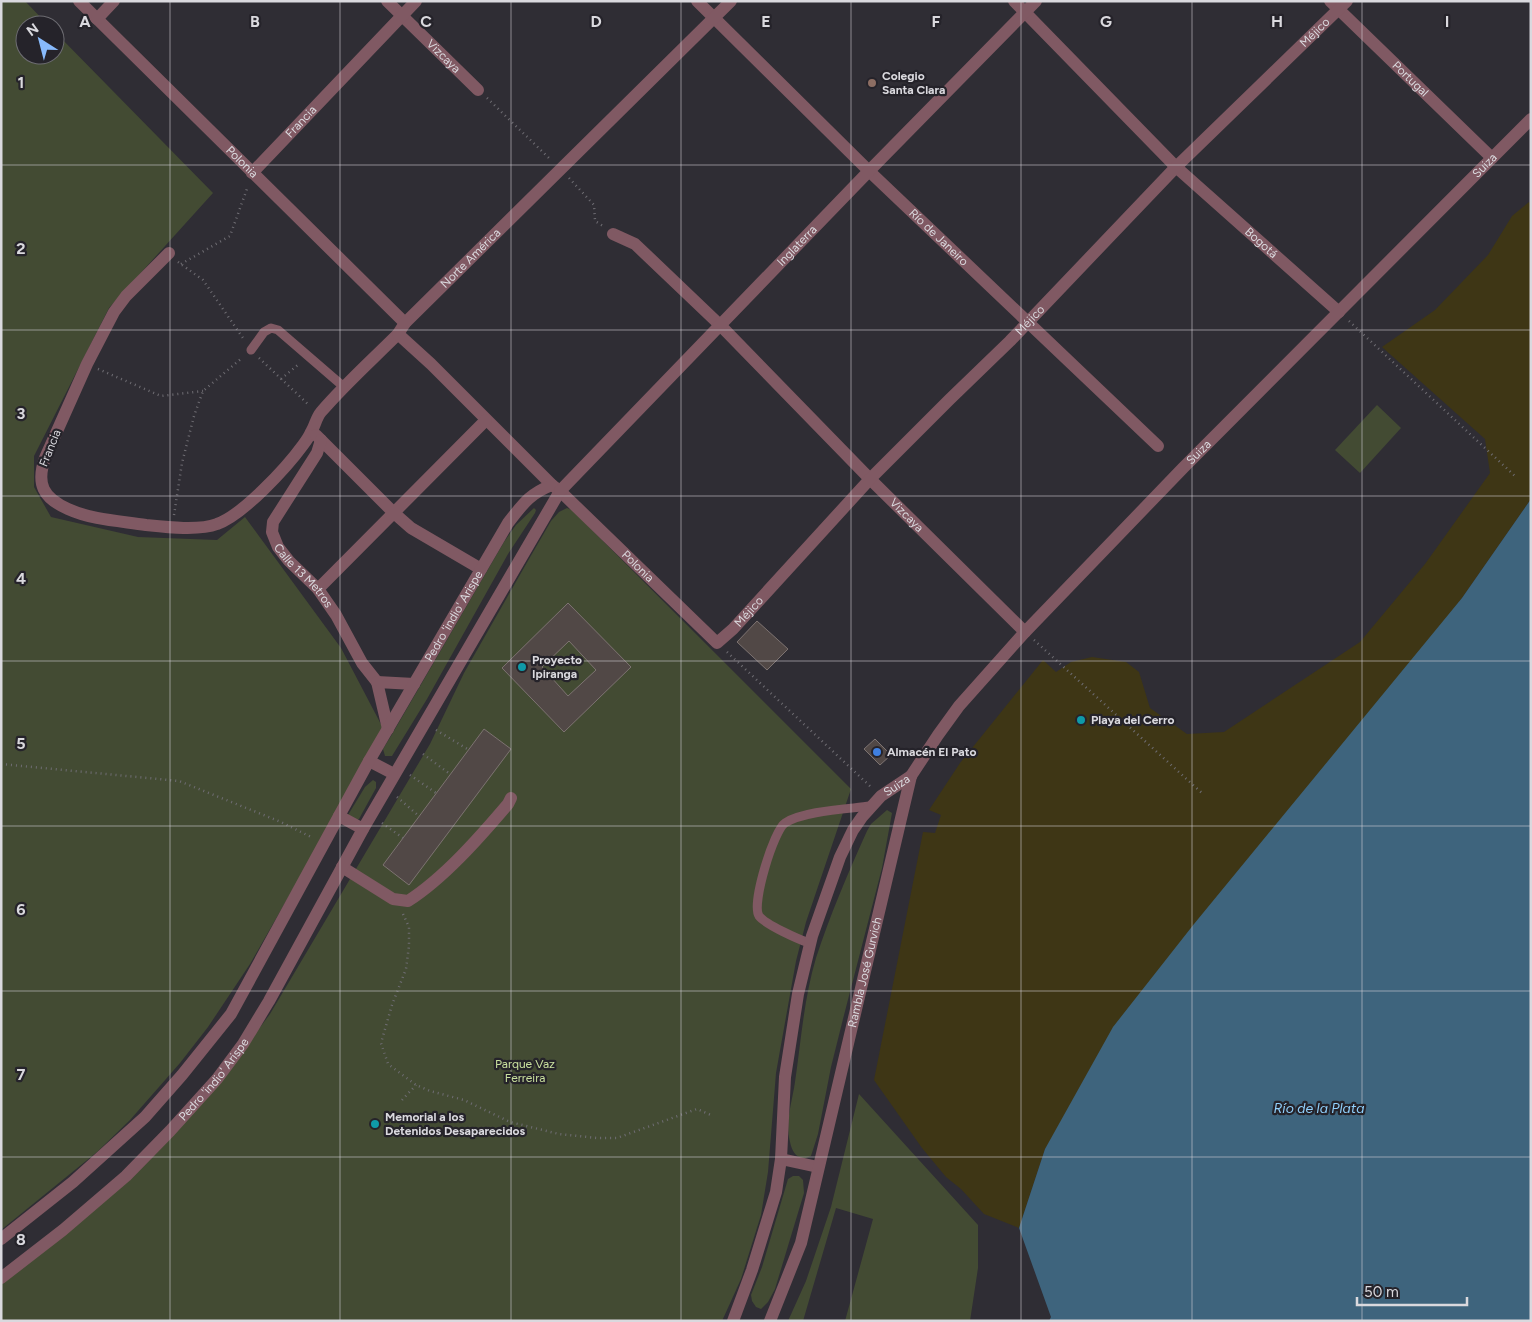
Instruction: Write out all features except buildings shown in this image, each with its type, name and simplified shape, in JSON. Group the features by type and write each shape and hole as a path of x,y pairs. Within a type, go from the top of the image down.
{"street":[{"name":"Polonia","path":"79,1 405,323"},
{"path":"97,19 114,1"},
{"name":"Vizcaya","path":"386,1 478,90"},
{"name":"Francia","path":"252,173 416,1"},
{"name":"Río de Janeiro","path":"697,1 869,171 1158,446"},
{"name":"Norte América","path":"221,522 238,512 277,476 316,436 319,414 398,334 405,323 731,1"},
{"name":"Bogotá","path":"1014,1 1176,167 1340,312"},
{"name":"Inglaterra","path":"556,488 721,326 869,171 1036,1"},
{"name":"Portugal","path":"1339,4 1492,158"},
{"name":"Méjico","path":"717,643 733,629 870,479 1028,323 1176,167 1339,4"},
{"name":"Suiza","path":"881,796 911,776 959,706 1025,632 1173,479 1531,119"},
{"name":"Vizcaya","path":"613,234 634,244 721,326 870,479 1025,632"},
{"name":"Francia","path":"170,253 126,296 114,312 87,364 42,468 41,482 49,498 57,504 73,511 108,520 173,527 206,526 221,522"},
{"name":"Polonia","path":"398,334 717,643"},
{"path":"318,588 486,420"},
{"path":"316,436 411,528 481,569"},
{"name":"Calle 13 Metros","path":"316,436 316,453 273,522 272,532 278,547 318,588 362,663 377,682 388,729"},
{"name":"Pedro 'indio' Arispe","path":"1,1239 80,1176 145,1117 231,1014 369,761 508,523 520,507 536,492 556,488"},
{"name":"Pedro 'indio' Arispe","path":"1,1278 107,1194 170,1131 217,1079 243,1044 362,829 412,745 556,488"},
{"path":"377,682 414,684"},
{"path":"369,761 397,770"},
{"name":"Rambla José Gurvich","path":"770,1321 801,1243 911,776"},
{"path":"733,1321 752,1270 776,1192 781,1159 785,1077 798,994 809,943 840,857 853,830 870,806 881,796"},
{"path":"342,867 393,898 408,901 446,869 483,832 511,798"},
{"path":"339,816 362,829"},
{"path":"781,1159 818,1167"}],"lane":[{"path":"251,350 264,332 271,328 278,330 344,387"},
{"path":"809,943 784,932 760,916 757,909 760,886 782,824 796,816 870,806"}],"path":[{"path":"180,264 230,236 252,173"},
{"path":"170,253 180,264 203,280 251,350 319,414"},
{"path":"1340,312 1516,477"},
{"path":"173,527 182,464 194,416 203,391 251,350"},
{"path":"282,380 308,355"},
{"path":"87,364 161,396 203,391"},
{"path":"1025,632 1204,794"},
{"path":"717,643 881,796"},
{"path":"424,722 469,750"},
{"path":"412,745 450,774"},
{"path":"1,758 3,764 178,781 281,822 324,844"},
{"path":"397,770 436,793"},
{"path":"386,788 419,816"},
{"path":"371,815 403,838"},
{"path":"402,901 401,909 409,928 406,969 381,1043 388,1064 416,1085 430,1091 464,1100 510,1122 540,1130 588,1137 616,1138 696,1109 713,1116"},
{"path":"402,1100 416,1085"}],"green space":[{"path":"1,1 25,1 38,15 15,15 15,65 65,65 65,42 213,193 109,308 34,456 34,487 51,517 138,537 217,540 245,517 341,648 384,730 250,964 208,1027 180,1063 130,1120 97,1152 1,1230"},
{"path":"1377,405 1401,428 1360,473 1335,450"},
{"path":"534,508 536,510 535,513 508,554 427,699 392,756 385,756 383,749 504,542 516,525"},
{"name":"Parque Vaz Ferreira","path":"567,508 572,510 851,789 806,922 796,961 776,1073 768,1172 761,1215 741,1279 722,1321 1,1321 1,1283 51,1244 234,1062 270,1014 430,744 464,673 551,521 559,512"},
{"path":"373,780 376,782 376,788 359,819 354,822 348,815 365,787"},
{"path":"887,810 892,813 882,868 831,1067 818,1134 811,1156 803,1159 794,1153 792,1148 789,1120 812,973 833,910 867,831 871,824"},
{"path":"859,1094 978,1225 978,1268 970,1321 845,1321 873,1219 836,1208 803,1321 788,1321 806,1281 831,1207"},
{"path":"793,1176 799,1176 803,1180 804,1193 775,1289 768,1302 761,1309 756,1307 751,1295 762,1267 788,1179"}],"sand":[{"name":"Playa del Cerro","path":"1529,202 1531,204 1531,499 1462,598 1045,1149 1019,1228 984,1214 961,1189 946,1177 922,1148 874,1080 923,832 935,833 941,815 929,810 960,763 1043,660 1056,672 1071,662 1092,657 1126,662 1139,672 1150,708 1187,734 1224,732 1360,642 1425,564 1490,473 1485,439 1382,347 1435,310 1488,255 1512,216"}],"water":[{"name":"Río de la Plata","path":"1531,499 1531,1321 1049,1321 1051,1317 1019,1228 1045,1149 1113,1027 1194,924 1462,598"}],"place":[{"name":"Colegio Santa Clara","path":"872,83"},
{"name":"Proyecto Ipiranga","path":"522,667"},
{"name":"Playa del Cerro","path":"1081,720"},
{"name":"Almacén El Pato","path":"877,752"},
{"name":"Memorial a los Detenidos Desaparecidos","path":"375,1124"}]}
